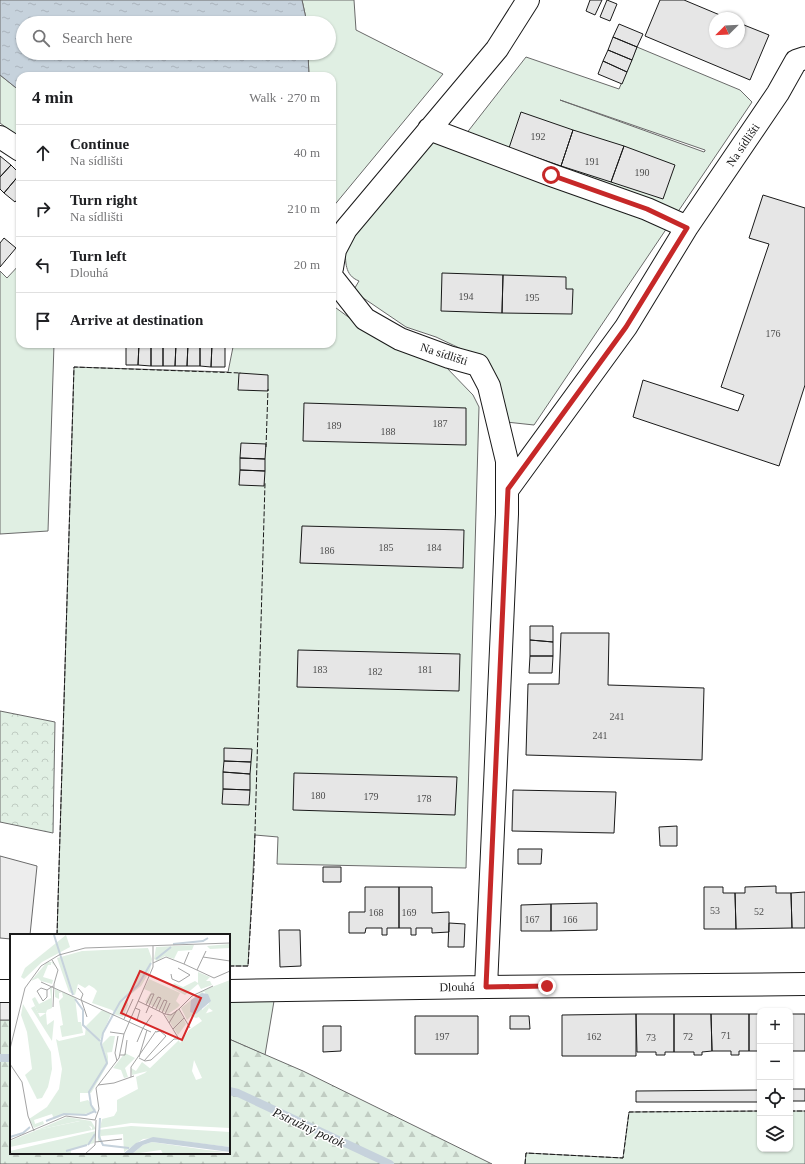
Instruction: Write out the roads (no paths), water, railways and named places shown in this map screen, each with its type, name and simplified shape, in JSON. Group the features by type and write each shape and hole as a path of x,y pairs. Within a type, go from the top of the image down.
{"street":[{"path":"336,248 346,229 497,49 528,0"},
{"name":"Na sídlišti","path":"508,489 626,327 687,228 800,59"},
{"path":"429,129 647,209 687,228"},
{"path":"0,137 16,147"},
{"name":"Na sídlišti","path":"336,282 365,319 400,339 449,357 478,365 489,386 504,446 507,461 508,489 486,987"},
{"name":"Dlouhá","path":"230,992 486,987 805,984"}],"water":[{"path":"0,0 302,0 305,16 16,16 16,60 308,60 309,72 16,72 16,88 0,75"}],"waterway":[{"name":"Pstružný potok","path":"0,1058 10,1058"},
{"name":"Pstružný potok","path":"230,1091 238,1093 390,1164"}]}
